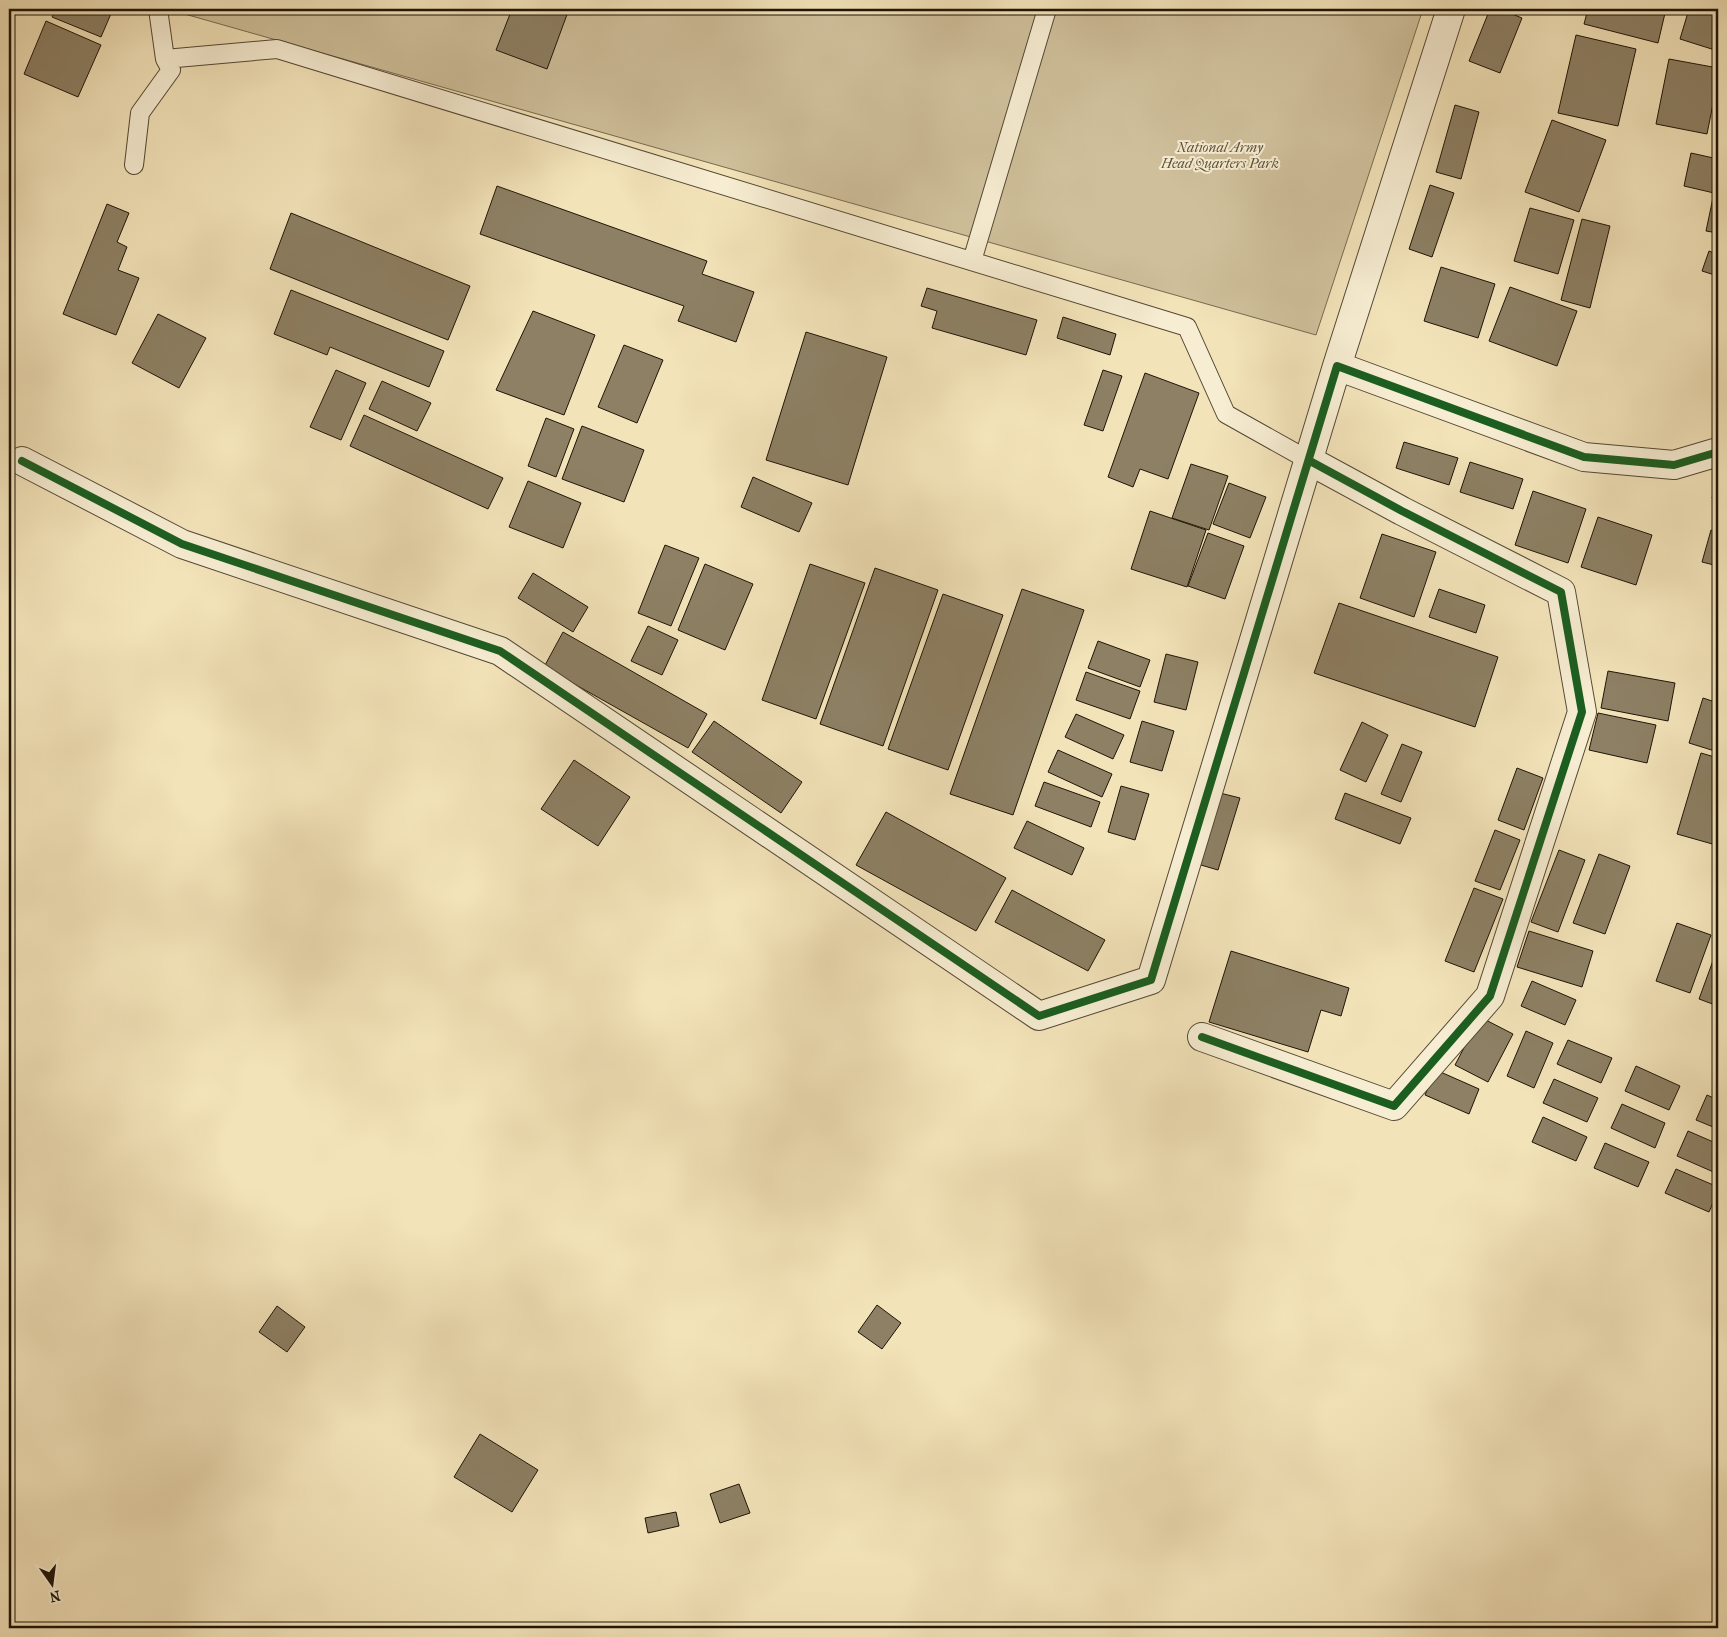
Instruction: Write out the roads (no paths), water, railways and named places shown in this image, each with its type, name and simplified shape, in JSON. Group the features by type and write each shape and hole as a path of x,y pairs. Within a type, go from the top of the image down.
{"street":[{"path":"22,462 182,544 500,651 1039,1016 1151,980 1310,461 1337,366 1451,9"},
{"path":"1337,366 1584,457 1674,465 1718,452"},
{"path":"1202,1037 1394,1106 1490,996 1582,712 1561,592 1402,511 1310,461"}],"lane":[{"path":"134,165 140,114 171,70 165,59 158,9"},
{"path":"972,261 1047,9"},
{"path":"165,59 277,49 1188,327 1226,414 1310,461"}],"park label":[{"name":"National Army Head Quarters Park","path":"1220,156"}]}
